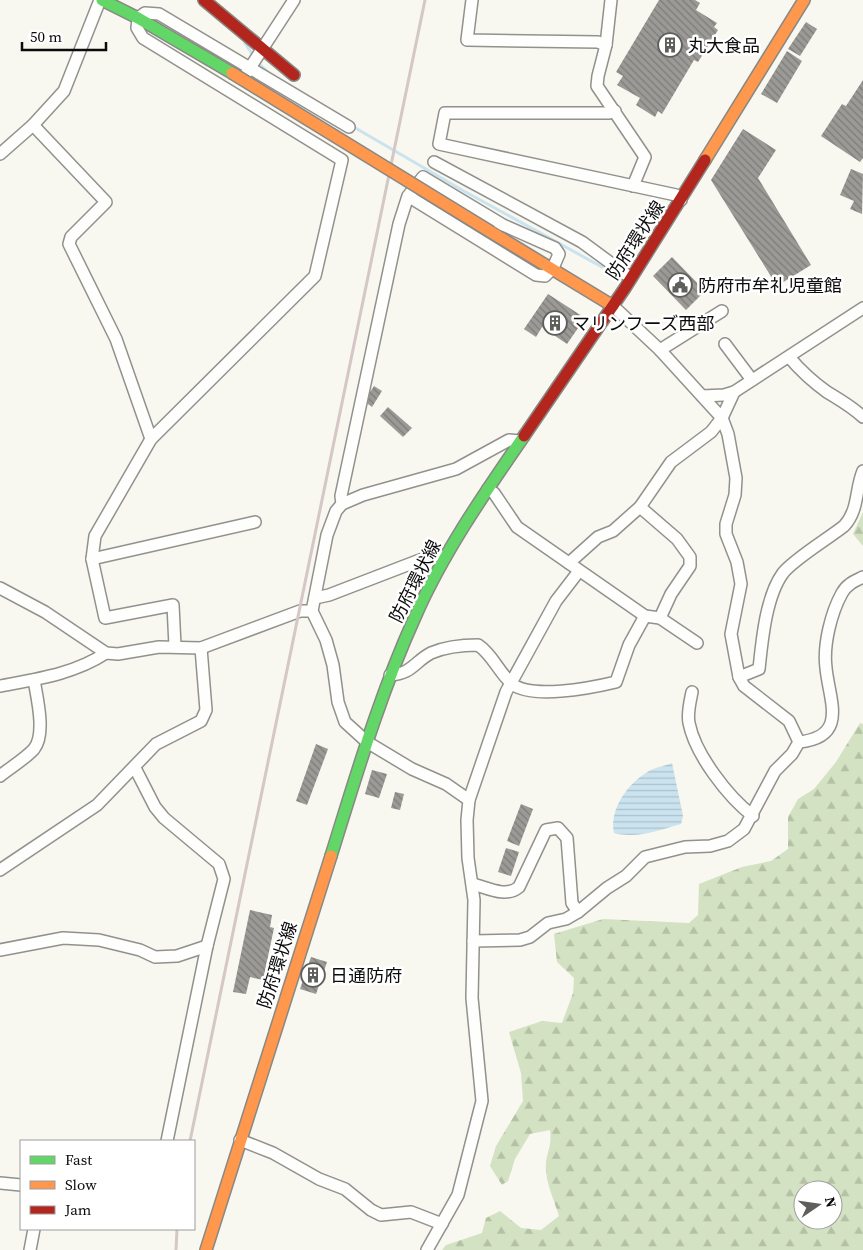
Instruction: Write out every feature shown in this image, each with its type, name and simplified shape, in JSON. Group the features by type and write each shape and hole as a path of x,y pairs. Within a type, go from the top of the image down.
{"main road":[{"path":"101,0 138,18 232,72 613,306"},
{"path":"204,0 294,75"},
{"name":"防府環状線","path":"206,1250 367,742 390,675 415,616 445,557 488,489 613,306 681,200 804,0"}],"street":[{"path":"0,154 33,125 64,91 101,0"},
{"path":"232,94 294,0"},
{"path":"472,0 467,40 598,42 606,45"},
{"path":"612,0 606,45 598,76 598,86 645,157 633,186"},
{"path":"175,646 173,605 105,618 92,559 95,536 151,439 315,276 342,160 143,38 137,28 138,18 145,13 158,14 349,127"},
{"path":"342,504 341,496 396,233 408,196 428,169 439,144 445,113 609,113 615,111"},
{"path":"33,125 106,202 71,237 69,244 116,339 151,439"},
{"path":"439,144 676,195 681,200"},
{"path":"408,196 536,275 545,276 553,268 559,254 555,248 503,225 428,169"},
{"path":"428,169 582,242 631,278"},
{"path":"613,306 660,350 722,418 728,434 736,478 734,495 726,524 726,534 737,562 741,584 731,634 739,677 744,686 788,721 799,742"},
{"path":"702,396 718,396 734,392 863,308"},
{"path":"660,350 722,311"},
{"path":"726,344 752,380"},
{"path":"789,357 802,372 827,392 848,403 863,417"},
{"path":"569,563 598,537 613,531 640,507 671,462 711,432 722,418 734,392"},
{"path":"469,800 446,784 420,773 367,742 345,722 338,702 331,656 326,640 312,611 327,535 336,511 342,504 363,495 456,469 509,440 520,442"},
{"path":"739,677 759,669 762,642 773,594 784,572 844,526 852,517 858,483 863,471"},
{"path":"488,489 494,493 516,527 645,616 660,618 697,643"},
{"path":"640,507 677,539 690,556 690,566 672,594 660,618"},
{"path":"92,559 255,522"},
{"path":"315,598 329,595 433,555 445,557"},
{"path":"427,1250 458,1195 482,1101 472,998 473,884 468,858 467,820 469,800 510,682 556,601 578,571"},
{"path":"473,941 520,940 530,937 548,923 566,919 578,912 626,876 645,857 685,847 710,846 728,841 744,829 753,816 770,779 799,742 815,741 826,732 831,721 832,694 825,658 828,640 842,592 850,583 863,577"},
{"path":"0,588 45,612 106,653 118,654 160,647 202,648 300,611 312,611"},
{"path":"390,675 409,671 429,654 440,650 478,645 485,649 510,682 518,688 539,693 616,682 629,645 645,616"},
{"path":"0,870 97,805 135,768 156,744 201,721 206,710 202,648"},
{"path":"0,686 70,671 90,664 106,653"},
{"path":"0,776 34,748 39,739 39,711 34,680"},
{"path":"692,692 688,712 689,724 701,753 732,795 753,816"},
{"path":"135,768 155,807 164,818 219,864 224,879 207,946 167,1140"},
{"path":"473,884 504,893 514,892 519,887 546,830 558,828 567,838 572,903 578,912"},
{"path":"0,950 63,938 99,940 140,950 155,957 176,956 207,946"},
{"path":"240,1140 273,1153 319,1179 345,1189 371,1210 381,1215 411,1212 442,1224"},
{"path":"0,1183 20,1185"},
{"path":"30,1250 34,1230"}],"green space":[{"path":"863,512 863,546 853,534"},
{"path":"860,723 863,724 863,1250 442,1250 446,1245 482,1233 486,1218 500,1211 521,1228 541,1230 559,1216 546,1175 550,1130 530,1134 515,1159 508,1181 502,1185 490,1166 496,1146 523,1101 521,1073 509,1032 542,1021 562,1023 573,993 574,978 557,962 554,934 603,919 689,923 698,915 699,884 742,867 771,861 788,849 788,817 798,799 814,789 836,762"}],"water":[{"path":"672,763 683,816 681,824 640,834 623,835 614,833 614,815 627,790 649,771"}],"building":[{"name":"丸大食品","path":"659,0 695,0 700,3 696,10 717,23 714,27 718,30 698,62 694,60 662,114 658,111 655,117 636,105 640,98 617,85 623,76 616,72"},
{"path":"806,22 817,29 800,56 788,49"},
{"path":"787,51 802,61 777,103 761,94"},
{"path":"863,80 863,158 860,162 821,136 842,104 846,106"},
{"path":"743,129 776,150 758,178 811,265 777,286 711,180"},
{"path":"851,169 863,174 862,214 850,209 854,201 840,195"},
{"path":"672,257 705,291 686,310 653,276"},
{"name":"マリンフーズ西部","path":"548,294 585,318 567,344 542,327 536,337 524,329"},
{"path":"374,386 382,391 372,407 364,401"},
{"path":"388,407 412,428 403,437 380,416"},
{"path":"316,744 328,749 307,805 296,801"},
{"path":"372,770 387,774 379,798 365,794"},
{"path":"395,792 404,794 400,810 391,808"},
{"path":"521,804 533,809 519,846 507,841"},
{"path":"506,848 519,852 511,876 498,872"},
{"path":"250,910 272,915 270,927 274,928 263,980 250,977 246,994 233,992"},
{"name":"日通防府","path":"311,957 327,962 316,994 300,989"}],"waterway":[{"path":"245,43 254,57"},
{"path":"257,62 269,73"},
{"path":"352,126 462,190 602,267"}],"railway":[{"path":"190,1140 425,0"},
{"path":"176,1250 177,1230"}],"traffic: fast":[{"path":"102,0 138,18 232,73"},
{"path":"331,856 380,705 402,646 426,593 451,547 479,502 524,436"}],"traffic: slow":[{"path":"705,160 804,0"},
{"path":"232,73 491,232"},
{"path":"491,232 613,306"},
{"path":"206,1250 331,856"}],"traffic: jam":[{"path":"204,0 294,75"},
{"path":"524,436 625,288 705,160"}],"place":[{"name":"丸大食品","path":"670,45"},
{"name":"防府市牟礼児童館","path":"680,285"},
{"name":"マリンフーズ西部","path":"555,323"},
{"name":"日通防府","path":"313,975"}]}
